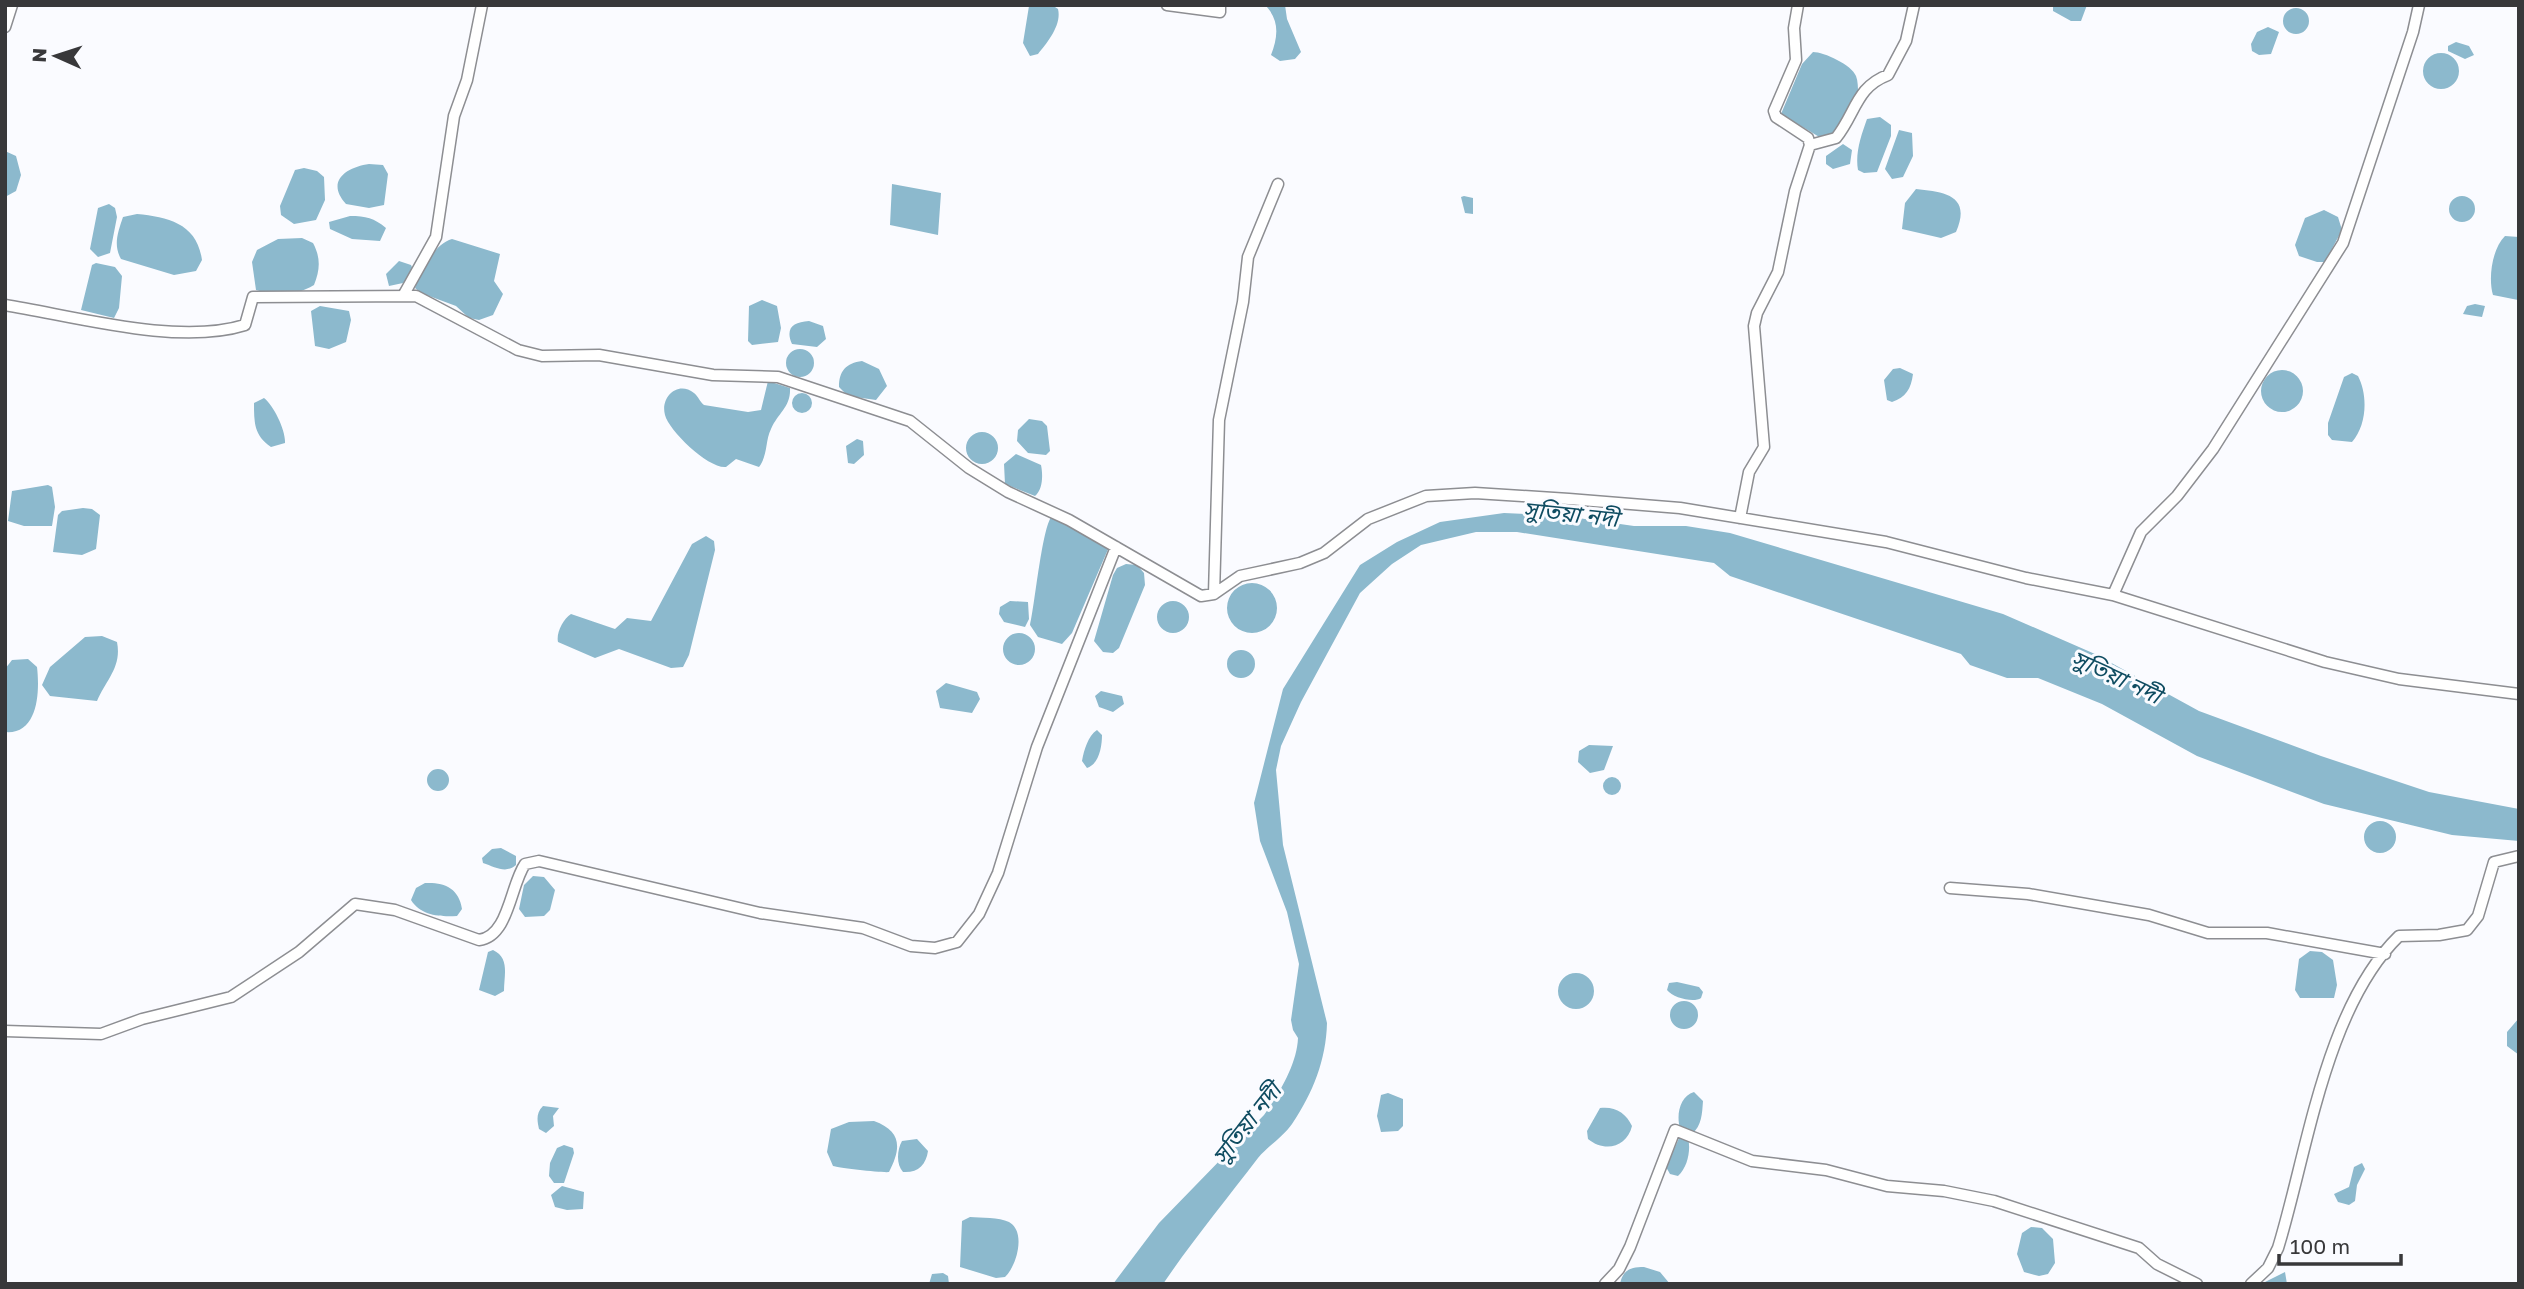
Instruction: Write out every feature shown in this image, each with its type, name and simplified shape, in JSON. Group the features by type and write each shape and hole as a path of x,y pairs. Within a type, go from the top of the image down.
{"street":[{"path":"5,27 12,5"},
{"path":"403,296 436,237 448,164 447,147 454,116 467,80 482,5"},
{"path":"1167,5 1220,12 1220,5"},
{"path":"1740,518 1749,472 1764,447 1754,326 1757,313 1778,272 1795,191 1810,145 1808,138 1776,117 1774,111 1796,60 1794,28 1798,5"},
{"path":"1810,145 1836,138 1863,90 1873,80 1888,75 1906,41 1914,5"},
{"path":"2113,595 2141,532 2177,496 2213,449 2343,243 2413,32 2419,5"},
{"path":"1214,594 1219,420 1243,302 1248,257 1278,184"},
{"path":"5,305 136,329 225,331 244,325 253,297 416,296 518,350 542,356 599,355 713,375 778,377 910,421 969,468 1007,492 1069,520 1201,596 1214,594 1240,576 1300,563 1324,554 1368,519 1426,496 1475,493 1569,499 1680,508 1886,542 2026,578 2113,595 2325,662 2399,679 2519,694"},
{"path":"5,1031 101,1034 154,1016 231,996 299,952 355,904 395,910 479,940 488,939 497,933 517,875 525,864 539,861 760,913 863,928 911,946 934,948 957,942 979,914 998,873 1037,747 1116,547"},
{"path":"2250,1284 2268,1268 2278,1248 2328,1063 2359,992 2399,936 2439,935 2467,930 2477,916 2494,862 2519,856"},
{"path":"1950,888 2028,894 2149,915 2208,933 2267,933 2385,954"},
{"path":"1605,1284 1619,1269 1630,1247 1675,1130 1752,1161 1826,1170 1887,1186 1944,1191 1994,1201 2139,1248 2157,1264 2197,1284"}],"water":[{"path":"1052,5 1058,9 1056,27 1038,54 1030,56 1023,43 1029,6"},
{"path":"1265,5 1285,5 1287,19 1301,52 1295,59 1280,61 1271,55 1276,29 1273,17"},
{"path":"2053,5 2087,5 2081,21 2071,21 2053,11"},
{"path":"2296,8 2305,12 2309,21 2305,30 2296,34 2287,30 2283,21 2287,12"},
{"path":"2268,27 2279,32 2271,54 2259,55 2252,51 2251,44 2257,32"},
{"path":"2456,42 2469,46 2474,55 2465,59 2448,51 2448,46"},
{"path":"1813,52 1844,64 1856,76 1858,85 1858,94 1835,134 1821,138 1781,114 1802,64"},
{"path":"2441,53 2454,58 2459,71 2454,84 2441,89 2428,84 2423,71 2428,58"},
{"path":"1880,117 1891,125 1891,136 1877,172 1864,173 1858,170 1857,164 1861,138 1867,119"},
{"path":"1899,130 1912,133 1913,156 1903,177 1892,179 1885,169"},
{"path":"1843,144 1852,150 1850,164 1833,169 1826,164 1826,156"},
{"path":"5,151 16,156 21,175 16,191 5,197"},
{"path":"369,164 383,165 388,174 384,205 369,208 346,204 338,188 341,176 353,168"},
{"path":"304,168 317,171 324,177 325,200 316,220 294,224 281,215 280,206 295,170"},
{"path":"892,184 941,193 938,235 890,225"},
{"path":"1916,189 1945,194 1958,203 1960,220 1956,232 1941,238 1902,229 1905,203"},
{"path":"2462,196 2471,200 2475,209 2471,218 2462,222 2453,218 2449,209 2453,200"},
{"path":"1461,197 1473,198 1473,214 1465,213"},
{"path":"109,204 115,208 117,217 110,253 98,257 90,249 98,208"},
{"path":"2324,210 2338,217 2342,230 2325,262 2317,262 2299,256 2295,245 2305,218"},
{"path":"137,214 170,220 188,230 199,248 202,260 196,271 174,275 121,259 117,244 123,217"},
{"path":"350,216 370,218 386,228 380,241 352,239 330,229 329,222"},
{"path":"2505,236 2519,237 2518,300 2493,295 2491,272 2494,256"},
{"path":"302,238 313,243 317,254 318,269 314,285 285,294 256,290 252,262 257,250 278,239"},
{"path":"452,239 500,254 494,281 503,294 493,315 479,320 469,318 456,306 421,293 415,288 434,252"},
{"path":"399,261 411,265 414,271 403,283 389,286 386,274"},
{"path":"96,263 115,267 122,276 119,308 114,318 81,310 92,265"},
{"path":"762,300 777,306 781,328 778,342 752,345 748,341 749,306"},
{"path":"320,306 349,311 351,320 346,342 329,349 315,346 311,311"},
{"path":"2467,306 2485,306 2482,317 2463,314"},
{"path":"809,321 823,326 826,339 817,347 792,344 789,334 792,327"},
{"path":"800,349 810,353 814,363 810,373 800,377 790,373 786,363 790,353"},
{"path":"862,361 879,369 887,386 876,400 848,396 839,387 844,369"},
{"path":"1900,368 1913,374 1912,379 1904,395 1892,402 1887,400 1884,380 1893,369"},
{"path":"2282,370 2297,376 2303,391 2297,406 2282,412 2267,406 2261,391 2267,376"},
{"path":"2352,373 2358,376 2363,392 2361,427 2352,442 2332,440 2328,435 2328,423 2344,377"},
{"path":"768,381 790,388 790,395 771,429 759,467 736,459 726,467 710,462 682,439 665,415 665,402 668,397 682,388 694,393 704,405 748,412 761,410"},
{"path":"798,393 806,393 812,403 806,413 798,413 792,407 792,399"},
{"path":"264,398 279,419 285,443 271,447 258,433 254,403"},
{"path":"1029,419 1042,421 1047,426 1050,451 1046,455 1028,453 1017,441 1018,430"},
{"path":"982,432 994,436 998,448 994,460 982,464 970,460 966,448 970,436"},
{"path":"857,439 863,441 864,455 854,464 848,463 846,446"},
{"path":"1016,454 1041,465 1042,482 1035,496 1005,484 1004,464"},
{"path":"48,485 52,487 55,507 52,526 24,526 8,521 12,491"},
{"path":"92,509 100,515 96,549 82,555 53,552 58,515 62,511"},
{"name":"সুতিয়া নদী","path":"1504,513 1564,516 1634,526 1686,526 1730,533 2003,614 2095,654 2199,711 2429,792 2519,809 2519,841 2452,835 2324,804 2197,756 2102,704 2038,678 2007,678 1970,665 1961,654 1730,576 1714,563 1517,532 1476,532 1421,545 1392,564 1360,593 1301,702 1281,746 1276,770 1283,845 1327,1023 1321,1063 1312,1088 1292,1124 1258,1158 1163,1284 1113,1284 1159,1223 1264,1115 1291,1068 1297,1048 1298,1038 1291,1020 1299,964 1287,912 1260,841 1254,803 1283,689 1360,565 1397,542 1440,522"},
{"path":"1052,516 1109,547 1072,633 1062,644 1038,637 1030,625 1042,550"},
{"path":"706,536 714,541 715,550 689,655 683,667 671,668 619,649 595,658 558,642 561,626 571,614 615,629 627,618 651,621 692,544"},
{"path":"1126,564 1137,565 1144,573 1145,585 1119,648 1113,653 1103,652 1094,641 1113,575 1117,568"},
{"path":"1252,583 1269,591 1277,608 1269,625 1252,633 1235,625 1227,608 1235,591"},
{"path":"1010,601 1028,602 1029,619 1025,627 1004,622 999,614 1000,607"},
{"path":"1173,601 1184,606 1189,617 1184,628 1173,633 1162,628 1157,617 1162,606"},
{"path":"1019,633 1030,638 1035,649 1030,660 1019,665 1008,660 1003,649 1008,638"},
{"path":"102,636 117,642 118,651 115,666 97,701 50,696 42,685 50,667 85,637"},
{"path":"1241,650 1251,654 1255,664 1251,674 1241,678 1231,674 1227,664 1231,654"},
{"path":"28,659 37,667 38,688 34,710 24,727 5,732 5,669 12,660"},
{"path":"946,683 977,692 980,699 972,713 940,708 936,691"},
{"path":"1101,691 1122,696 1124,704 1113,712 1099,707 1095,696"},
{"path":"1097,730 1102,735 1100,750 1097,759 1087,768 1082,761 1084,752"},
{"path":"1589,745 1613,746 1604,770 1590,773 1578,762 1579,751"},
{"path":"438,769 446,772 449,780 446,788 438,791 430,788 427,780 430,772"},
{"path":"1608,777 1616,777 1621,786 1619,793 1608,795 1603,790 1603,782"},
{"path":"2380,821 2391,826 2396,837 2391,848 2380,853 2369,848 2364,837 2369,826"},
{"path":"501,848 516,856 516,865 504,869 483,863 482,858 492,849"},
{"path":"533,876 544,877 555,890 550,910 544,916 525,917 519,909 524,885"},
{"path":"425,883 444,885 454,891 462,909 457,916 432,914 415,905 411,900 416,888"},
{"path":"493,950 502,958 505,968 504,991 495,996 479,990 488,952"},
{"path":"2310,951 2322,952 2333,960 2337,985 2334,998 2300,998 2295,990 2299,959"},
{"path":"1576,973 1589,978 1594,991 1589,1004 1576,1009 1563,1004 1558,991 1563,978"},
{"path":"1669,983 1699,987 1703,992 1701,998 1689,1000 1670,993 1667,990"},
{"path":"1684,1001 1694,1005 1698,1015 1694,1025 1684,1029 1674,1025 1670,1015 1674,1005"},
{"path":"2519,1018 2519,1055 2507,1046 2507,1032"},
{"path":"1694,1092 1703,1101 1700,1123 1692,1134 1680,1128 1679,1117 1685,1097"},
{"path":"1388,1093 1403,1099 1403,1126 1398,1131 1381,1132 1377,1116 1381,1095"},
{"path":"543,1106 559,1108 553,1116 554,1126 546,1133 539,1129 538,1123 538,1114"},
{"path":"1600,1108 1615,1109 1630,1121 1632,1126 1625,1139 1614,1146 1601,1146 1588,1139 1587,1131"},
{"path":"874,1121 890,1130 896,1141 896,1155 889,1172 833,1166 827,1152 831,1129 849,1122"},
{"path":"1680,1136 1688,1137 1689,1147 1688,1158 1678,1176 1670,1174 1666,1167"},
{"path":"917,1139 928,1151 925,1160 917,1169 903,1172 898,1161 900,1145 902,1141"},
{"path":"564,1145 573,1148 574,1153 564,1183 554,1183 549,1176 550,1163 557,1148"},
{"path":"2362,1163 2365,1169 2357,1185 2355,1201 2349,1205 2338,1202 2334,1194 2349,1187 2354,1167"},
{"path":"562,1186 584,1192 583,1209 567,1210 555,1207 551,1195"},
{"path":"970,1217 1009,1222 1018,1233 1016,1258 1005,1277 996,1278 960,1267 962,1221"},
{"path":"2031,1227 2042,1228 2053,1239 2055,1263 2048,1274 2039,1276 2024,1272 2017,1254 2022,1233"},
{"path":"1644,1267 1660,1272 1670,1284 1620,1284 1628,1270"},
{"path":"2285,1272 2287,1284 2261,1284"},
{"path":"943,1273 948,1276 949,1284 929,1284 932,1274"}]}
